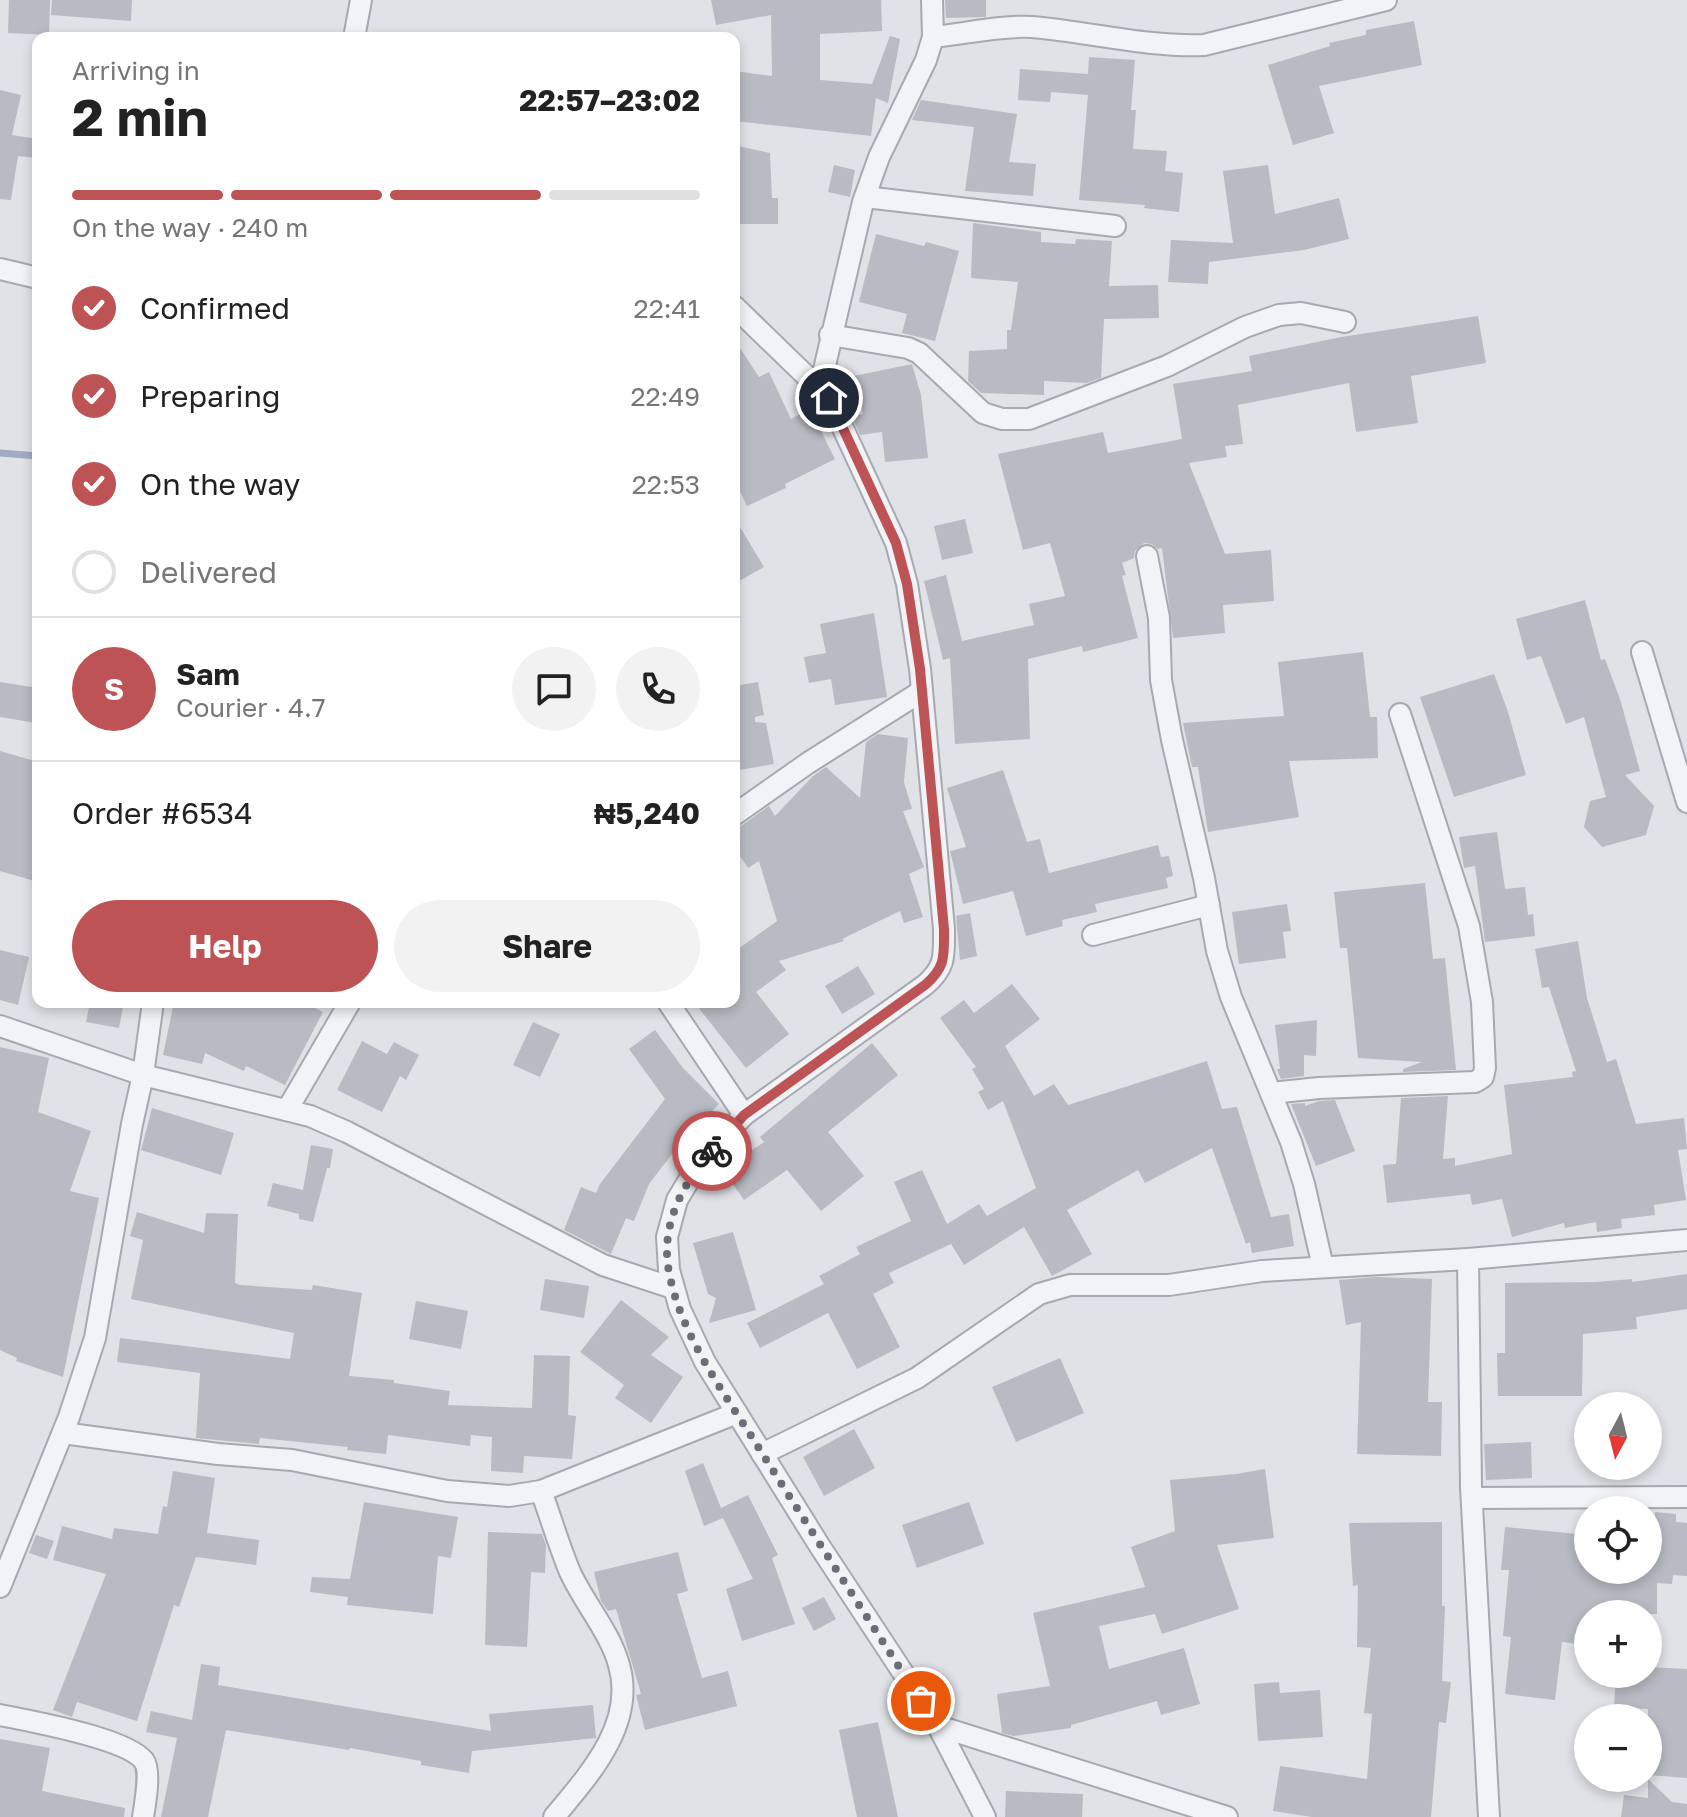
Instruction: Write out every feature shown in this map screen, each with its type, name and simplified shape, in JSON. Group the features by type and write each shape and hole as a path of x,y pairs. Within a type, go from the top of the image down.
{"street":[{"path":"355,32 361,0"},
{"path":"932,0 933,37 926,60 879,157 865,197 823,374 829,398 896,543 907,584 922,691 944,958 938,973 744,1115 698,1165 677,1200 667,1237 673,1288 705,1362 819,1545 938,1726 985,1817"},
{"path":"933,37 1029,27 1127,42 1204,45 1386,0"},
{"path":"865,197 1115,226"},
{"path":"0,269 32,277"},
{"path":"740,312 829,398"},
{"path":"830,335 908,348 919,353 983,413 1002,419 1029,419 1167,366 1245,327 1279,315 1301,313 1345,322"},
{"path":"1147,556 1159,618 1164,695 1217,951 1231,997 1300,1170 1323,1267"},
{"path":"1642,652 1687,802"},
{"path":"740,811 808,763 922,691"},
{"path":"1271,1093 1319,1088 1475,1082 1483,1077 1482,1002 1469,926 1400,714"},
{"path":"1093,935 1209,905"},
{"path":"0,1587 63,1433 95,1338 152,1008"},
{"path":"287,1110 346,1008"},
{"path":"672,1008 744,1115"},
{"path":"0,1026 143,1075 310,1116 347,1132 603,1265 673,1288"},
{"path":"762,1454 917,1378 1039,1294 1070,1285 1169,1285 1262,1271 1468,1259 1687,1240"},
{"path":"1468,1259 1472,1498 1489,1817"},
{"path":"63,1433 218,1454 292,1460 447,1491 509,1496 541,1491 737,1413"},
{"path":"541,1491 571,1573 619,1664 623,1690 618,1726 592,1773 554,1817"},
{"path":"1472,1498 1687,1497"},
{"path":"0,1715 67,1729 129,1750 144,1760 147,1770 143,1817"},
{"path":"938,1726 1227,1817"}],"building":[{"path":"9,0 50,0 49,32 8,33"},
{"path":"52,0 132,0 131,21 51,15"},
{"path":"711,0 881,0 882,31 820,34 820,80 872,84 890,36 900,39 888,103 876,98 871,136 740,122 740,72 772,76 771,15 716,25"},
{"path":"945,0 986,0 986,17 946,18"},
{"path":"1414,21 1422,65 1319,86 1334,133 1293,145 1268,65 1330,46 1329,43 1366,35 1366,30"},
{"path":"1089,57 1135,60 1131,110 1136,110 1133,149 1167,151 1165,171 1183,173 1179,212 1144,208 1145,205 1079,200 1088,95 1051,92 1050,102 1018,100 1020,69 1088,74"},
{"path":"0,90 21,95 12,135 32,138 32,157 18,156 11,200 0,199"},
{"path":"921,100 1017,114 1009,162 1036,164 1033,196 965,191 974,127 912,120"},
{"path":"740,146 770,153 772,198 778,198 778,224 740,224"},
{"path":"834,165 855,170 850,197 828,192"},
{"path":"1268,165 1275,214 1339,198 1349,239 1304,250 1209,262 1208,284 1168,282 1171,240 1233,243 1223,171"},
{"path":"973,223 1041,232 1041,242 1075,244 1076,239 1112,241 1109,286 1158,285 1159,318 1104,319 1101,378 1086,383 1044,381 1044,395 981,393 968,381 969,351 1007,349 1007,330 1011,330 1018,282 971,278"},
{"path":"876,234 959,251 935,341 902,333 907,314 859,302"},
{"path":"1478,316 1486,363 1411,376 1418,423 1356,432 1349,383 1238,405 1243,444 1225,446 1227,457 1189,463 1225,554 1271,550 1274,601 1223,605 1225,633 1173,638 1162,548 1144,543 1135,551 1134,558 1122,563 1126,575 1122,576 1138,638 1083,652 1082,646 1028,659 1030,739 955,744 950,658 943,660 924,581 946,575 962,641 1034,625 1029,604 1065,596 1050,543 1023,550 998,454 1103,432 1108,453 1182,439 1173,384 1252,371 1249,356 1341,337"},
{"path":"740,348 759,377 769,372 791,419 810,409 835,459 785,484 786,488 747,506 740,491"},
{"path":"912,364 921,395 928,458 885,462 882,432 860,435 853,419 853,416 863,414 854,376"},
{"path":"965,519 973,553 942,560 934,526"},
{"path":"740,527 764,567 740,581"},
{"path":"1585,600 1601,660 1605,659 1620,699 1640,771 1625,775 1654,806 1646,835 1602,847 1584,827 1590,801 1606,797 1584,717 1566,724 1541,656 1527,660 1516,619"},
{"path":"874,613 887,697 835,705 831,679 809,683 804,657 826,653 820,624"},
{"path":"1363,652 1370,717 1377,717 1378,758 1289,761 1299,817 1208,832 1198,767 1192,767 1183,723 1284,716 1278,662"},
{"path":"1494,674 1526,775 1454,797 1420,697"},
{"path":"0,682 32,687 32,722 0,717"},
{"path":"758,682 764,715 755,717 755,722 766,723 774,764 740,770 740,685"},
{"path":"878,734 908,738 904,782 912,809 903,811 924,867 909,874 923,917 904,923 900,911 842,939 844,941 779,961 786,970 756,992 789,1034 746,1068 699,1008 740,1008 740,948 777,921 759,861 748,868 740,856 740,826 769,806 775,816 813,776 826,767 860,798 866,742"},
{"path":"0,751 32,760 32,880 0,871"},
{"path":"1003,770 1027,842 1040,839 1049,873 1158,845 1161,857 1169,856 1173,876 1166,878 1168,888 1095,904 1097,912 1062,920 1063,926 1026,936 1013,891 963,904 950,851 966,847 947,788"},
{"path":"1497,832 1505,889 1525,887 1528,915 1533,914 1535,936 1485,942 1475,866 1464,868 1459,837"},
{"path":"1425,883 1433,959 1445,958 1456,1070 1403,1072 1403,1069 1422,1062 1358,1058 1347,948 1340,948 1334,892"},
{"path":"1287,904 1291,931 1283,932 1286,958 1239,964 1232,912"},
{"path":"970,913 977,956 960,960 956,916"},
{"path":"1578,941 1587,998 1607,1062 1616,1059 1636,1124 1684,1118 1687,1149 1678,1150 1686,1200 1654,1205 1655,1215 1621,1219 1622,1228 1597,1232 1596,1222 1565,1228 1564,1223 1512,1237 1502,1199 1472,1205 1470,1194 1387,1203 1383,1165 1396,1164 1401,1098 1448,1096 1443,1159 1455,1158 1455,1166 1512,1154 1504,1085 1573,1077 1572,1072 1576,1071 1549,987 1542,988 1535,949"},
{"path":"0,950 29,957 18,1005 0,1000"},
{"path":"858,966 875,994 842,1014 825,986"},
{"path":"1012,984 1040,1019 1005,1046 1034,1096 1054,1084 1068,1105 1207,1061 1222,1109 1237,1107 1271,1217 1289,1214 1294,1246 1252,1253 1250,1242 1246,1244 1212,1148 1145,1183 1138,1170 1067,1210 1092,1254 1052,1276 1024,1227 964,1265 951,1244 889,1273 894,1283 873,1294 900,1347 857,1369 828,1313 760,1348 747,1323 824,1284 819,1276 860,1254 856,1247 911,1221 894,1182 922,1170 947,1224 979,1204 987,1216 1036,1188 1003,1101 988,1110 978,1092 984,1089 972,1069 976,1067 940,1018 964,1000 974,1013"},
{"path":"89,1008 123,1008 119,1028 86,1022"},
{"path":"173,1008 315,1008 323,1012 285,1085 246,1066 244,1071 205,1053 202,1064 163,1055"},
{"path":"1317,1020 1316,1056 1304,1055 1304,1076 1281,1079 1277,1069 1280,1069 1275,1025"},
{"path":"533,1022 560,1034 540,1077 513,1065"},
{"path":"655,1030 683,1068 719,1104 682,1141 649,1184 634,1221 626,1218 611,1254 564,1230 581,1187 596,1193 665,1099 629,1049"},
{"path":"362,1041 387,1054 394,1042 419,1055 406,1080 400,1076 382,1112 337,1090"},
{"path":"872,1043 898,1075 828,1132 864,1176 821,1211 787,1170 744,1200 723,1170 764,1142 760,1137"},
{"path":"0,1047 49,1058 38,1112 91,1131 70,1191 99,1198 63,1377 16,1361 17,1358 0,1350"},
{"path":"1335,1100 1355,1151 1316,1166 1291,1104 1305,1103 1305,1106"},
{"path":"152,1108 234,1133 221,1175 141,1150"},
{"path":"311,1145 333,1149 313,1222 299,1219 299,1214 267,1206 273,1183 303,1190"},
{"path":"137,1212 204,1233 206,1213 238,1214 235,1283 240,1285 312,1290 313,1285 362,1293 349,1376 394,1380 394,1383 450,1391 448,1405 532,1408 534,1355 570,1356 568,1415 576,1416 572,1459 524,1456 523,1473 491,1471 492,1437 471,1435 470,1446 388,1435 386,1454 260,1438 259,1444 196,1438 200,1373 117,1362 120,1338 290,1359 294,1333 131,1299 143,1240 130,1236"},
{"path":"733,1232 756,1310 709,1323 716,1298 708,1294 693,1243"},
{"path":"1687,1274 1687,1309 1636,1317 1637,1329 1583,1334 1582,1392 1574,1392 1574,1396 1498,1396 1497,1353 1505,1353 1505,1283 1632,1279 1632,1282"},
{"path":"1375,1277 1432,1279 1428,1402 1442,1402 1441,1456 1357,1454 1361,1322 1346,1325 1339,1280"},
{"path":"545,1279 589,1286 584,1318 540,1310"},
{"path":"621,1300 669,1337 651,1355 683,1377 651,1423 615,1398 624,1385 580,1352"},
{"path":"416,1301 468,1311 461,1349 409,1339"},
{"path":"1060,1358 1084,1413 1016,1442 992,1387"},
{"path":"854,1429 875,1468 824,1496 803,1457"},
{"path":"1531,1442 1532,1478 1486,1480 1484,1444"},
{"path":"703,1463 721,1508 748,1495 778,1555 772,1558 795,1624 742,1641 726,1589 753,1579 723,1518 704,1526 685,1471"},
{"path":"1265,1469 1274,1538 1217,1545 1239,1609 1162,1634 1155,1614 1099,1626 1109,1669 1184,1648 1200,1704 1161,1715 1157,1701 1071,1725 1071,1728 1014,1736 1002,1733 997,1694 1050,1686 1033,1613 1145,1587 1131,1547 1175,1531 1170,1480"},
{"path":"173,1471 215,1478 207,1533 259,1540 256,1565 196,1557 179,1607 174,1605 137,1721 77,1702 72,1717 53,1710 106,1574 53,1560 62,1526 112,1539 114,1528 158,1534 163,1506 167,1507"},
{"path":"364,1502 458,1517 451,1558 438,1556 433,1614 347,1605 348,1597 310,1592 312,1577 350,1579"},
{"path":"969,1502 984,1544 917,1568 902,1525"},
{"path":"1662,1513 1676,1514 1676,1522 1687,1523 1687,1576 1673,1575 1672,1584 1662,1583"},
{"path":"1442,1522 1442,1606 1445,1606 1442,1681 1451,1682 1446,1723 1439,1722 1431,1817 1312,1817 1273,1811 1280,1766 1367,1779 1372,1714 1364,1713 1371,1648 1357,1647 1358,1585 1353,1586 1349,1523"},
{"path":"1505,1527 1574,1534 1574,1584 1657,1584 1657,1600 1574,1600 1574,1643 1562,1642 1555,1700 1505,1694 1511,1637 1503,1636 1509,1570 1501,1570"},
{"path":"488,1532 542,1534 546,1545 545,1573 531,1572 527,1647 485,1645"},
{"path":"36,1535 54,1541 47,1559 29,1553"},
{"path":"678,1552 688,1591 677,1594 702,1678 728,1671 737,1706 645,1730 636,1695 641,1694 616,1609 608,1611 601,1601 594,1572"},
{"path":"824,1597 836,1619 814,1631 802,1608"},
{"path":"201,1664 220,1667 218,1685 491,1731 489,1714 593,1705 596,1738 472,1751 469,1773 350,1748 226,1730 208,1817 161,1817 177,1738 146,1732 151,1711 192,1720"},
{"path":"1662,1668 1687,1669 1687,1778 1662,1776 1662,1704 1614,1704 1615,1688 1662,1688"},
{"path":"1279,1682 1280,1693 1320,1690 1323,1737 1258,1741 1254,1684"},
{"path":"878,1722 898,1817 857,1817 839,1730"},
{"path":"0,1739 50,1748 42,1791 125,1808 124,1817 0,1817"},
{"path":"1006,1791 1083,1794 1082,1817 1005,1817"},
{"path":"1648,1792 1662,1792 1672,1802 1687,1804 1687,1817 1621,1817 1624,1795 1648,1798"}],"waterway":[{"path":"0,453 32,456"}],"way so far":[{"path":"712,1151 698,1165 677,1200 667,1237 669,1270 680,1309 705,1362 921,1701"}],"route":[{"path":"712,1151 744,1115 925,985 938,973 944,958 944,929 920,669 907,584 896,543 829,398"}]}
